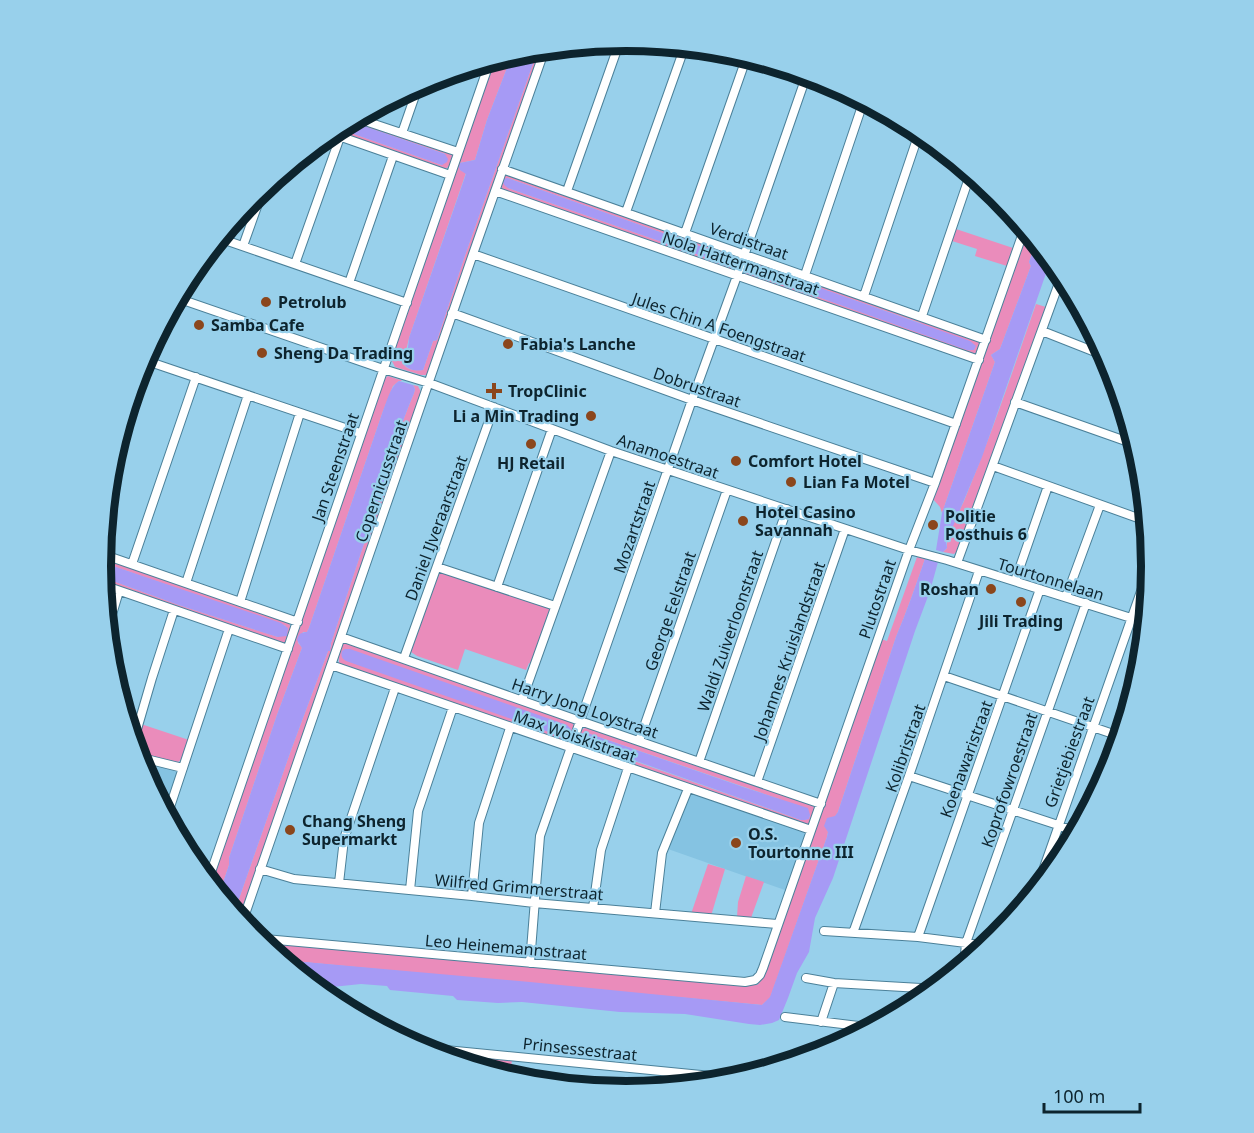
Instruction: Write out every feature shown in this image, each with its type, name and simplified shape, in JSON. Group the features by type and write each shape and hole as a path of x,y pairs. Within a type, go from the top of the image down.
{"street":[{"path":"567,191 616,51"},
{"path":"626,212 682,54"},
{"name":"Copernicusstraat","path":"245,913 542,58"},
{"path":"685,233 744,65"},
{"name":"Jan Steenstraat","path":"211,871 360,433 486,71"},
{"name":"Mozartstraat","path":"530,963 540,836 804,82"},
{"path":"402,134 415,97"},
{"path":"805,274 861,107"},
{"path":"366,122 458,152"},
{"path":"342,138 450,175"},
{"path":"295,264 339,139"},
{"path":"864,296 916,140"},
{"path":"349,283 393,156"},
{"name":"Verdistraat","path":"502,169 986,339"},
{"path":"922,316 968,180"},
{"name":"Nola Hattermanstraat","path":"495,191 979,360"},
{"path":"243,246 257,208"},
{"name":"Plutostraat","path":"755,980 763,968 909,550 1023,236"},
{"path":"228,241 407,303"},
{"name":"Jules Chin A Foengstraat","path":"473,254 956,424"},
{"path":"957,563 1059,284"},
{"name":"Anamoestraat","path":"186,301 429,383 611,451 909,550 947,560"},
{"name":"Dobrustraat","path":"452,313 693,400 935,483"},
{"path":"1042,332 1094,349"},
{"path":"154,363 360,433"},
{"path":"132,564 196,377"},
{"path":"186,583 248,395"},
{"path":"1015,402 1127,441"},
{"name":"Daniel IJveraarstraat","path":"404,658 494,407"},
{"path":"240,602 300,412"},
{"path":"497,587 552,429"},
{"path":"522,700 611,451"},
{"path":"993,466 1140,519"},
{"path":"1015,581 1048,486"},
{"name":"George Eelstraat","path":"639,741 727,490"},
{"path":"1066,597 1100,505"},
{"name":"Waldi Zuiverloonstraat","path":"699,762 787,509"},
{"name":"Johannes Kruislandstraat","path":"757,782 845,529"},
{"path":"112,557 297,622"},
{"name":"Tourtonnelaan","path":"947,560 1139,620"},
{"path":"437,567 555,606"},
{"name":"Kolibristraat","path":"853,933 979,571"},
{"path":"112,588 288,649"},
{"name":"Koenawaristraat","path":"918,937 1040,589"},
{"path":"114,608 119,591"},
{"name":"Grietjebiestraat","path":"1042,872 1141,591"},
{"name":"Koprofowroestraat","path":"965,956 966,943 1086,603"},
{"path":"138,729 174,610"},
{"path":"171,805 229,629"},
{"name":"Harry Jong Loystraat","path":"341,637 821,804"},
{"name":"Max Woiskistraat","path":"331,665 811,830"},
{"path":"944,676 1114,735"},
{"path":"339,883 344,838 395,688"},
{"path":"410,890 418,811 453,707"},
{"path":"472,896 479,823 510,728"},
{"path":"149,760 183,768"},
{"path":"593,908 601,850 628,768"},
{"path":"909,776 1070,830"},
{"path":"655,913 662,853 688,789"},
{"name":"Wilfred Grimmerstraat","path":"260,868 294,879 777,924"},
{"path":"824,931 918,937 977,944"},
{"name":"Leo Heinemannstraat","path":"271,939 745,982 755,980"},
{"path":"806,978 834,983 923,988"},
{"path":"821,1022 834,983"},
{"path":"785,1017 860,1026"},
{"name":"Prinsessestraat","path":"449,1050 711,1075"}],"shaded area":[{"path":"539,59 428,373 421,375 395,367 391,359 491,70 508,66 487,120 475,160 460,163 460,170 466,173 409,338 403,364 407,368 423,370 433,341 437,340 534,60"},
{"path":"534,60 437,340 433,341 423,370 412,370 404,364 402,356 408,348 409,338 466,174 460,170 460,163 475,160 487,120 508,66"},
{"path":"364,123 452,153 451,163 447,168 442,169 345,135 350,132 442,165 445,154 361,125"},
{"path":"361,125 445,154 448,159 442,165 350,132"},
{"path":"508,175 738,256 737,269 732,271 504,191 501,186 503,176","holes":["507,178 733,258 735,266 508,188"]},
{"path":"507,178 733,258 736,262 734,266 731,266 508,188 503,183"},
{"path":"956,229 1013,248 1007,266 975,256 977,249 952,241"},
{"path":"1024,238 1034,250 1029,262 1031,266 1000,349 991,355 995,362 942,513 932,498"},
{"path":"1034,250 1048,269 982,457 946,541 947,548 943,552 936,550 942,513 995,362 991,355 1000,349 1031,266 1029,262"},
{"path":"746,261 976,339 980,344 973,355 747,276 743,271","holes":["750,264 920,323 971,351 746,270"]},
{"path":"752,264 970,341 976,346 974,350 967,350 748,272 747,265"},
{"path":"1036,304 1046,307 956,552 954,554 943,552 947,548 950,531 1002,403"},
{"path":"388,376 402,381 393,386 383,411 309,628 307,632 303,632 298,643 302,648 277,715 229,858 222,885 213,873 384,379"},
{"path":"399,381 413,385 415,389 401,425 330,651 328,651 291,750 237,904 222,885 229,858 302,648 297,640 300,634 307,632 309,628 393,387"},
{"path":"413,385 418,386 421,392 243,911 237,904 291,750 331,646 415,389"},
{"path":"917,557 925,559 896,637 838,812 827,829 827,837 770,998 762,1005 296,961 276,944 688,981 757,985 837,768 881,639 887,641"},
{"path":"925,559 938,562 833,878 815,918 809,952 797,973 779,1020 760,1025 685,1014 620,1012 522,1002 457,1000 453,996 390,990 387,986 361,984 329,987 296,961 762,1005 770,997 827,837 828,832 824,826 827,818 835,816 838,812 896,637"},
{"path":"111,560 289,622 291,629 286,642 283,643 112,584 112,581 278,637 286,626 111,565"},
{"path":"111,565 281,623 288,628 287,636 278,637 112,581"},
{"path":"442,572 551,608 532,664 529,663 526,670 465,649 458,670 411,652 437,576"},
{"path":"344,642 572,722 575,727 571,740 564,743 340,666 339,654"},
{"path":"345,649 567,725 571,729 569,734 563,737 346,661 342,655"},
{"path":"141,724 189,740 184,755 178,762 148,756 139,731"},
{"path":"587,727 809,803 815,810 809,826 582,748 578,742 581,730","holes":["582,733 782,800 810,815 809,818 801,820 583,743 580,738"]},
{"path":"582,733 808,808 809,819 801,820 583,742 580,738"},
{"path":"153,767 173,768 177,773 169,802"},
{"name":"O.S. Tourtonne III","path":"692,795 804,833 805,838 785,890 668,849 688,797"},
{"path":"708,864 725,869 711,916 691,914"},
{"path":"746,876 764,882 751,918 737,917 738,902"},
{"path":"488,1056 512,1059 511,1068 487,1062"}],"place":[{"name":"Petrolub","path":"266,302"},
{"name":"Samba Cafe","path":"199,325"},
{"name":"Fabia's Lanche","path":"508,344"},
{"name":"Sheng Da Trading","path":"262,353"},
{"name":"TropClinic","path":"494,391"},
{"name":"Li a Min Trading","path":"591,416"},
{"name":"HJ Retail","path":"531,444"},
{"name":"Comfort Hotel","path":"736,461"},
{"name":"Lian Fa Motel","path":"791,482"},
{"name":"Hotel Casino Savannah","path":"743,521"},
{"name":"Politie Posthuis 6","path":"933,525"},
{"name":"Roshan","path":"991,589"},
{"name":"Jili Trading","path":"1021,602"},
{"name":"Chang Sheng Supermarkt","path":"290,830"},
{"name":"O.S. Tourtonne III","path":"736,843"}]}
